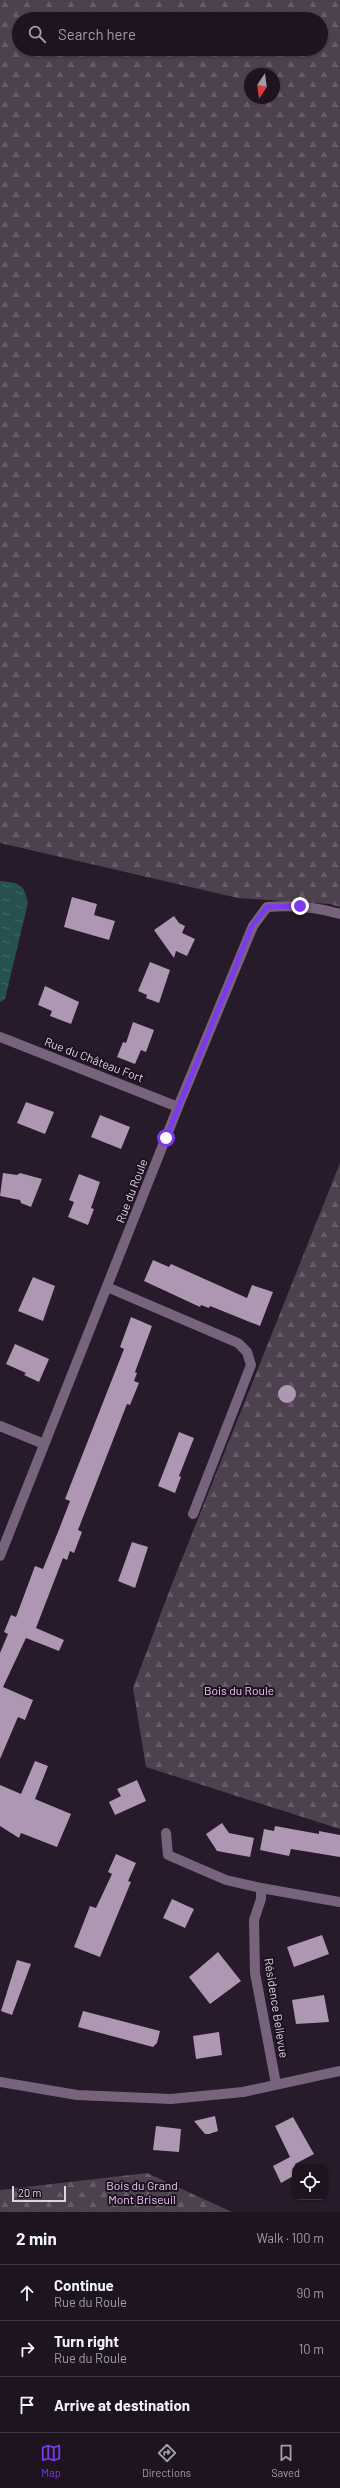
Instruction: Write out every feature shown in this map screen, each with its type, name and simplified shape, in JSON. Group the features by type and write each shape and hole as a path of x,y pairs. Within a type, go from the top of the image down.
{"street":[{"name":"Rue du Roule","path":"0,1556 108,1287 178,1107 252,926 267,907 318,907 340,914"},
{"name":"Rue du Château Fort","path":"0,1037 178,1107"},
{"path":"108,1287 238,1343 247,1352 251,1365 194,1514"},
{"path":"0,1426 44,1444"},
{"path":"166,1833 168,1855 226,1880 260,1888 340,1902"},
{"name":"Résidence Bellevue","path":"260,1888 261,1899 254,1920 255,1973 276,2084"},
{"path":"0,2082 77,2095 171,2099 243,2092 340,2071"}],"green space":[{"path":"0,0 340,0 340,907 330,904 238,898 0,843"},
{"name":"Bois du Roule","path":"340,1163 340,1829 146,1767 133,1688 170,1589"},
{"name":"Bois du Grand Mont Briseuil","path":"147,2173 232,2212 0,2212 0,2190"}],"water":[{"path":"0,881 12,882 20,885 25,891 28,903 5,999 0,1002"}],"building":[{"path":"72,897 97,904 94,915 115,921 109,940 64,927"},
{"path":"174,916 179,923 185,926 182,933 195,939 187,956 176,951 174,958 154,930"},
{"path":"150,962 170,970 159,1003 146,998 147,995 138,991"},
{"path":"45,986 79,1002 71,1024 50,1016 52,1011 38,1005"},
{"path":"133,1022 154,1030 146,1052 141,1050 135,1064 117,1057 123,1042 126,1043"},
{"path":"26,1102 54,1112 45,1134 17,1123"},
{"path":"100,1115 130,1127 121,1149 91,1137"},
{"path":"3,1173 17,1175 20,1173 42,1179 31,1207 21,1203 20,1200 0,1196"},
{"path":"79,1174 100,1182 91,1208 94,1209 88,1225 68,1217 74,1202 69,1200"},
{"path":"153,1260 169,1267 171,1264 247,1298 252,1285 273,1292 260,1326 210,1306 209,1308 201,1305 200,1307 144,1281"},
{"path":"33,1277 55,1286 43,1321 18,1311"},
{"path":"131,1317 152,1326 135,1372 137,1373 134,1381 139,1383 130,1405 127,1404 78,1530 82,1532 74,1553 70,1551 67,1560 63,1558 36,1628 64,1640 59,1651 26,1638 3,1687 33,1700 25,1720 18,1717 0,1759 0,1653 8,1634 4,1632 11,1615 16,1617 35,1566 43,1569 58,1532 70,1501 65,1499 124,1349 120,1347"},
{"path":"15,1344 49,1359 39,1382 24,1375 26,1373 6,1364"},
{"path":"287,1385 293,1388 296,1394 293,1400 287,1403 281,1400 278,1394 281,1388"},
{"path":"179,1432 194,1438 179,1476 181,1477 175,1493 158,1486"},
{"path":"132,1542 148,1547 135,1588 118,1581"},
{"path":"35,1761 48,1766 35,1799 71,1814 57,1847 21,1833 19,1838 0,1826 0,1785 21,1794"},
{"path":"137,1780 146,1801 115,1815 109,1802 121,1796 117,1789"},
{"path":"222,1823 229,1833 254,1838 250,1857 217,1851 206,1834"},
{"path":"275,1826 319,1834 319,1831 340,1835 340,1857 291,1849 289,1856 260,1850 264,1829 274,1831"},
{"path":"116,1854 136,1863 128,1881 131,1882 100,1957 74,1947 90,1906 96,1908 112,1874 108,1872"},
{"path":"172,1899 194,1909 185,1928 163,1918"},
{"path":"322,1935 329,1954 294,1967 287,1947"},
{"path":"218,1952 241,1981 210,2004 189,1977"},
{"path":"17,1960 31,1964 12,2015 1,2011"},
{"path":"324,1995 329,2022 296,2024 292,2000"},
{"path":"83,2011 160,2031 157,2043 153,2047 78,2027"},
{"path":"219,2032 222,2055 196,2059 193,2036"},
{"path":"215,2116 218,2131 209,2134 205,2134 194,2121"},
{"path":"293,2117 314,2154 295,2164 292,2164 292,2177 281,2183 273,2166 290,2157 275,2126"},
{"path":"156,2126 181,2129 179,2152 153,2150"}],"route":[{"path":"166,1138 252,926 267,907 300,906"}]}
